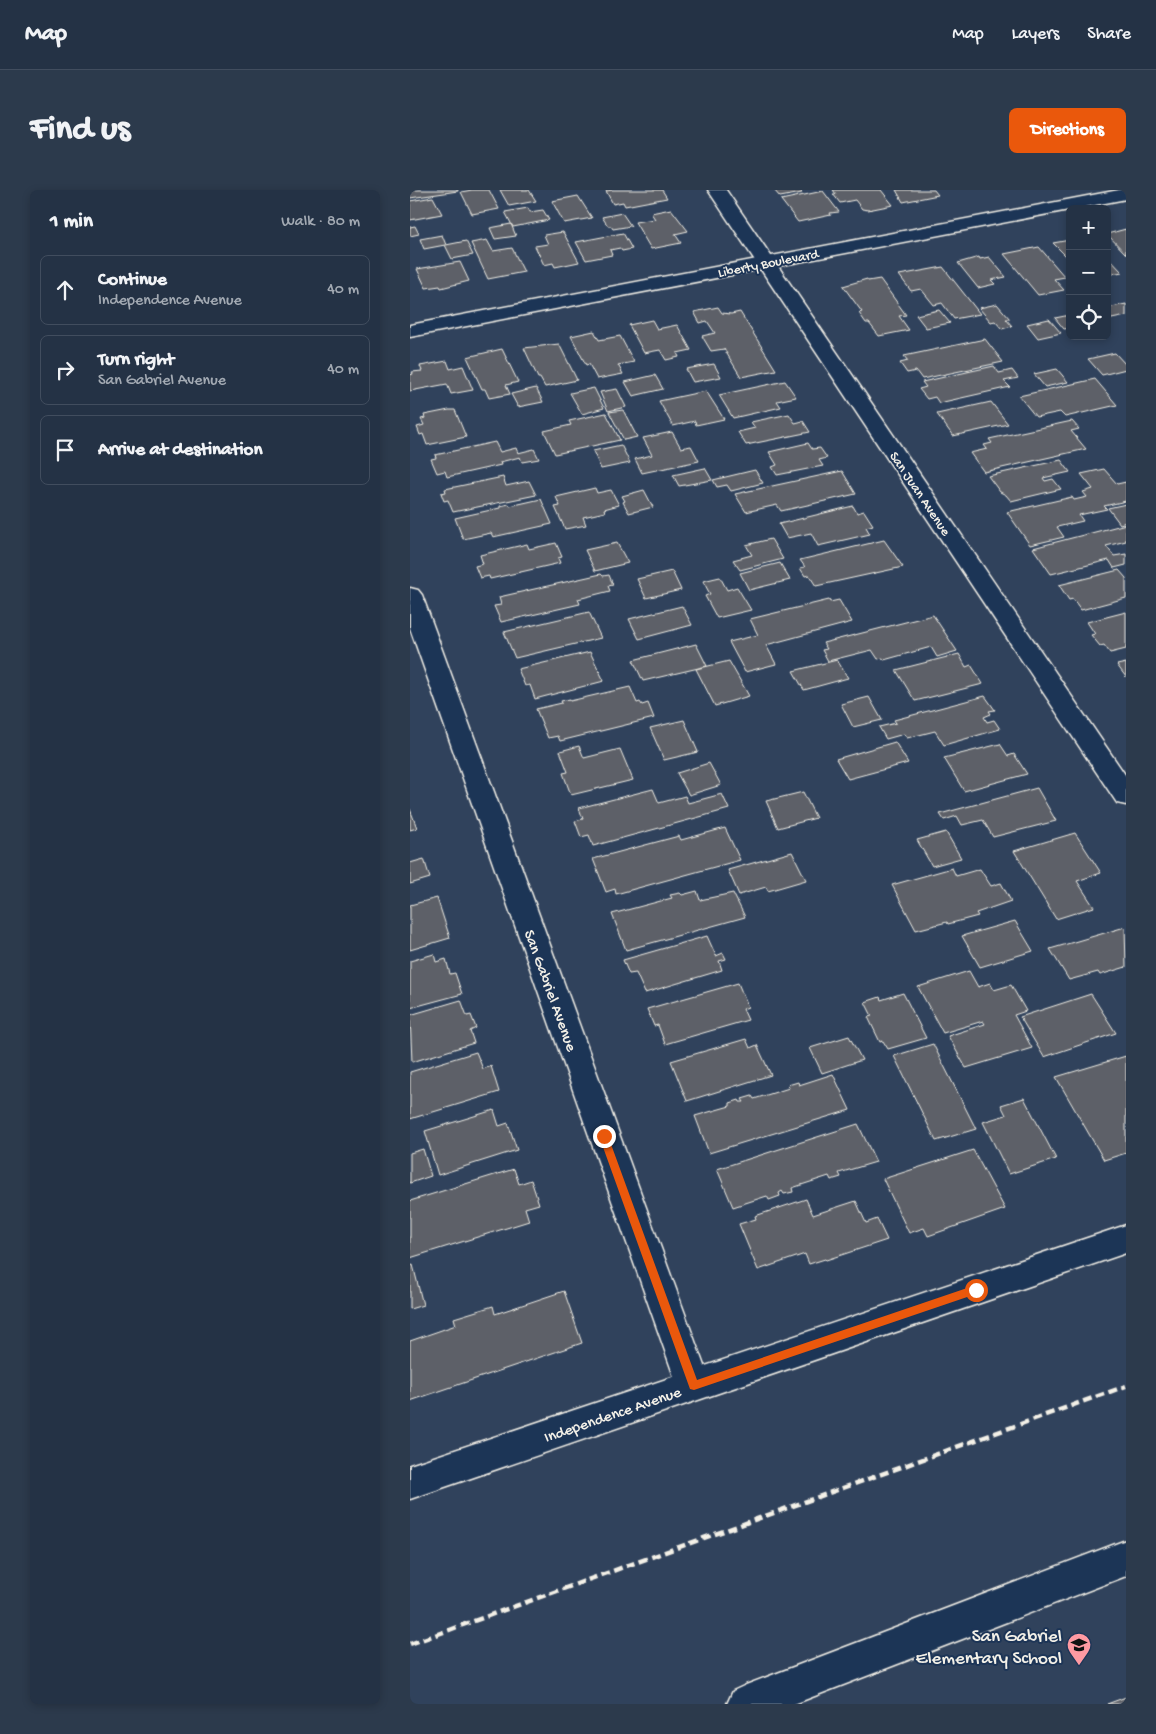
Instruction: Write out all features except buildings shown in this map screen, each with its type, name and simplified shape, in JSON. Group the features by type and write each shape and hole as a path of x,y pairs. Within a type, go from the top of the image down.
{"street":[{"name":"San Juan Avenue","path":"717,190 1126,796"},
{"name":"Liberty Boulevard","path":"410,331 1126,194"},
{"name":"San Gabriel Avenue","path":"410,595 694,1385"},
{"name":"Independence Avenue","path":"410,1482 1126,1239"},
{"path":"746,1704 801,1694 1126,1558"}],"railway":[{"path":"410,1644 1126,1386"}],"place":[{"name":"San Gabriel Elementary School","path":"1079,1666"}],"route":[{"path":"604,1136 694,1385 976,1290"}]}
